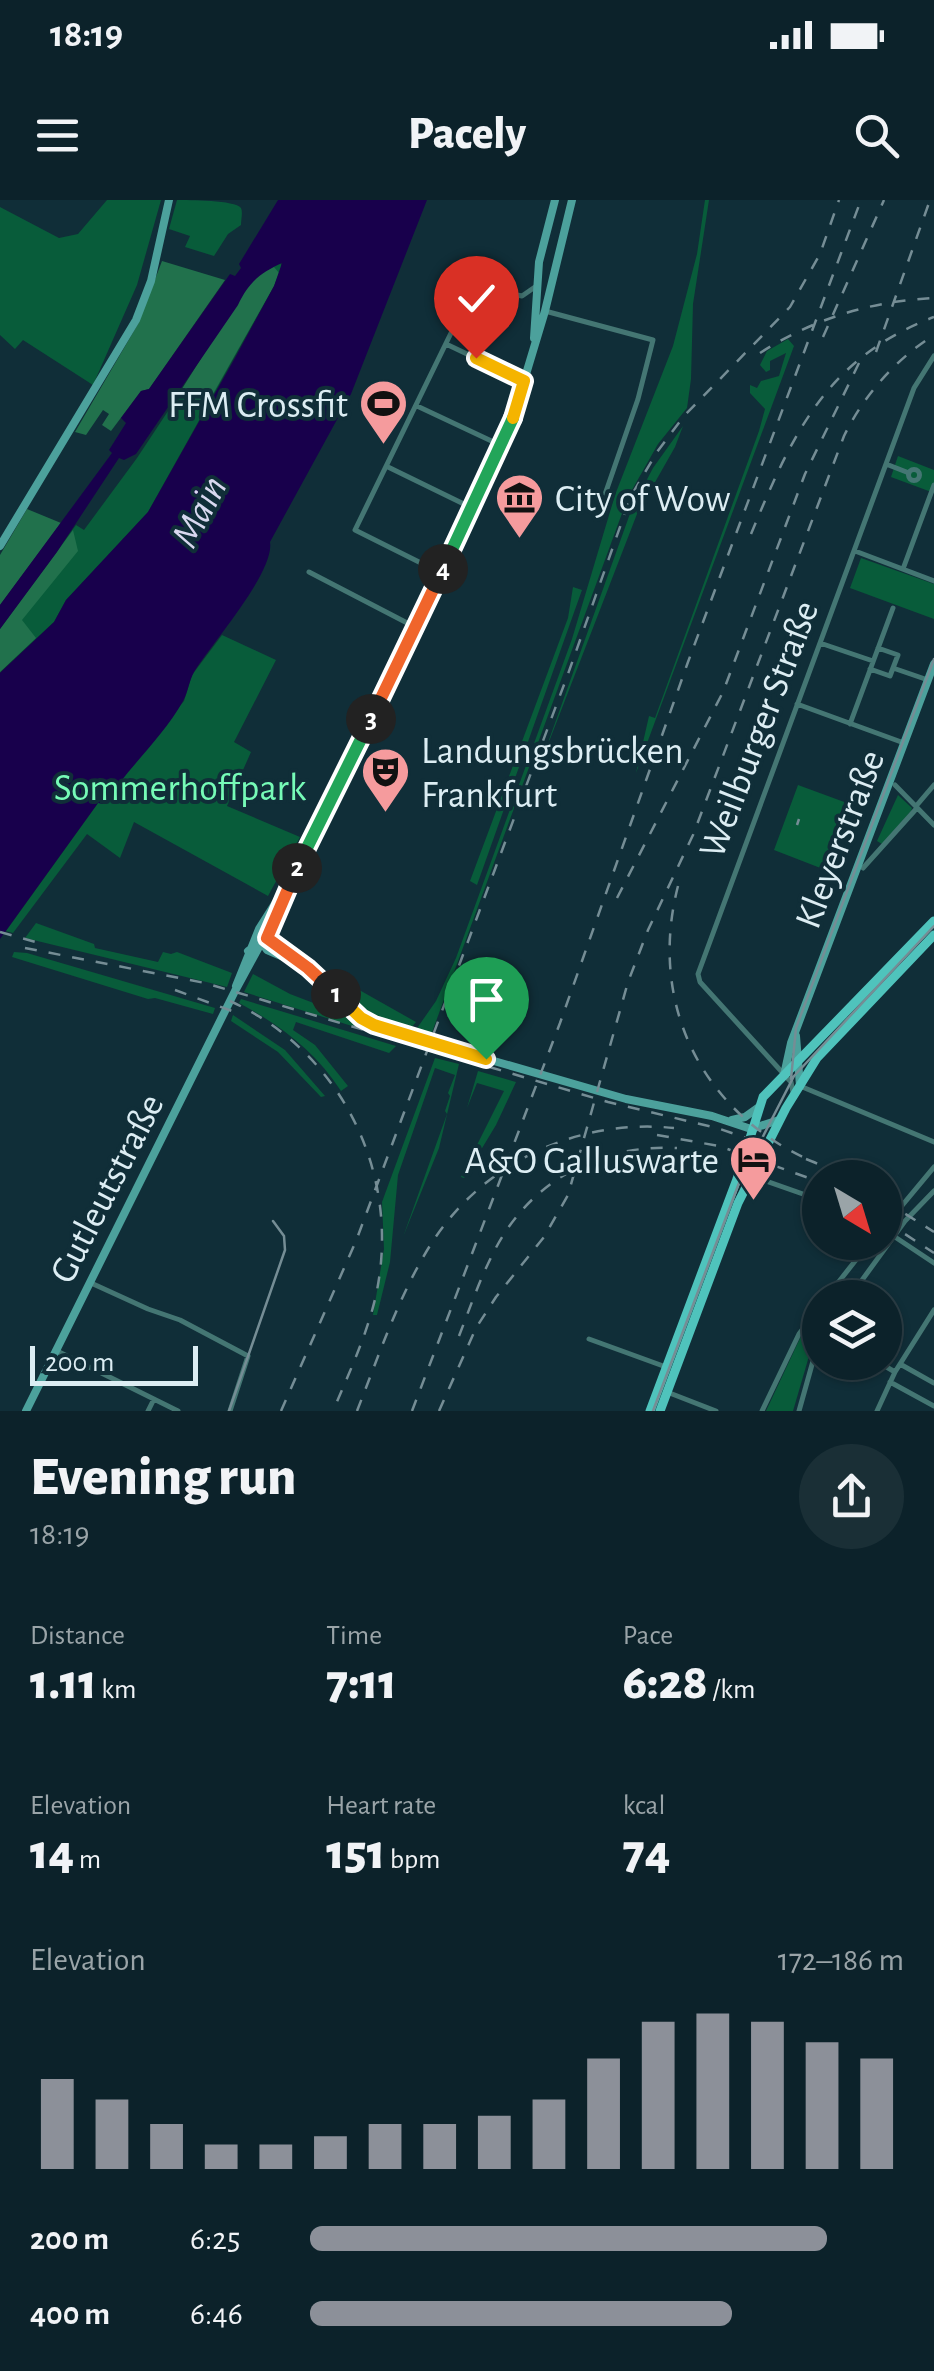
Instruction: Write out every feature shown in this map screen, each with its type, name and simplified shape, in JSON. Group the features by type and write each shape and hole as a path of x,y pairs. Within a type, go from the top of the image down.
{"main road":[{"path":"0,546 136,320 150,281 169,200"},
{"name":"Gutleutstraße","path":"540,311 537,283 555,200"},
{"name":"Gutleutstraße","path":"26,1411 261,943 502,446 524,381 572,200"},
{"name":"Kleyerstraße","path":"784,1075 934,664"},
{"name":"Gutleutstraße","path":"261,943 273,916"},
{"path":"660,1411 751,1129 768,1090 934,922"},
{"path":"650,1411 751,1175 792,1098 816,1058 933,939"},
{"path":"261,943 302,964 361,1018 412,1038 608,1094 728,1120 751,1129 779,1120"},
{"path":"796,1036 806,1047 814,1047"},
{"name":"Kleyerstraße","path":"796,1036 800,1086"},
{"path":"728,1120 743,1118 759,1107"}],"street":[{"path":"522,296 537,283"},
{"path":"442,573 355,530 472,290 489,288 522,296 540,311 653,340 638,399 602,503"},
{"path":"446,344 524,381"},
{"name":"Weilburger Straße","path":"792,1098 792,1084 697,976 914,388 934,356"},
{"path":"417,406 502,446"},
{"path":"886,464 909,473 916,469 919,476 934,484 902,569"},
{"path":"388,466 472,508"},
{"path":"855,551 934,580"},
{"path":"309,572 416,628"},
{"path":"850,724 893,608"},
{"path":"820,642 874,661"},
{"path":"870,669 890,676 898,655 878,648"},
{"path":"893,668 928,680"},
{"path":"797,704 904,743"},
{"path":"895,785 934,825"},
{"path":"863,868 934,785"},
{"path":"800,1086 934,1142"},
{"path":"902,1205 934,1167"},
{"path":"751,1175 802,1193"},
{"path":"902,1228 934,1191"},
{"path":"902,1242 934,1262"},
{"path":"840,1280 856,1260"},
{"path":"89,1282 148,1310 178,1319 248,1356 230,1411"},
{"path":"902,1361 934,1310"},
{"path":"762,1411 802,1332"},
{"path":"588,1340 666,1367"},
{"path":"56,1350 178,1411"},
{"path":"902,1365 934,1382"},
{"path":"799,1411 807,1380"},
{"path":"877,1411 890,1382 934,1406"},
{"path":"667,1392 716,1411"},
{"path":"148,1411 154,1399"}],"green space":[{"path":"107,200 161,200 137,285 93,385 23,340 15,349 0,335 0,207 59,238 78,234"},
{"path":"177,200 237,205 242,210 241,225 228,234 214,256 185,247 190,236 169,229"},
{"path":"705,200 709,200 693,304 687,408 658,444 628,497 431,1035 415,1031 436,1001 456,958 572,639 615,495 673,346 697,254"},
{"path":"162,261 225,280 149,389 141,391 111,431 102,425 109,414 103,410 86,435 75,432 138,324"},
{"path":"280,262 282,267 274,286 148,512 66,600 54,622 0,672 0,629 76,525 84,530 137,458 238,305 249,282"},
{"path":"274,267 279,273 274,286 205,408 180,392 249,282"},
{"path":"788,339 794,346 636,773 649,716 655,718 759,431 765,409 750,393 750,385 757,388 761,381 779,376 786,353 770,361 770,370 766,372 760,365 767,351"},
{"path":"683,426 637,514 540,765 632,508 653,468"},
{"path":"898,456 934,470 934,493 891,477"},
{"path":"27,509 61,523 0,605 0,555"},
{"path":"73,530 78,551 22,620 36,638 0,672 0,629"},
{"path":"861,558 934,584 934,619 850,588"},
{"path":"573,587 582,590 477,885 470,881 568,618"},
{"name":"Sommerhoffpark","path":"222,635 276,660 234,742 251,752 227,806 300,837 268,896 134,822 120,858 87,834 13,933 6,931 98,803 106,804 119,781 184,701 192,675"},
{"path":"798,785 847,803 823,869 774,850"},
{"path":"898,795 912,808 882,844 877,841"},
{"path":"36,923 94,944 95,948 158,962 163,952 177,952 232,973 227,987 25,938"},
{"path":"14,952 215,1008 213,1014 148,999 12,957"},
{"path":"315,965 416,1022 409,1030 369,1016"},
{"path":"253,974 290,994 337,1012 341,1010 371,1032 244,992"},
{"path":"241,999 396,1046 389,1053 296,1022 293,1030 315,1045 348,1086 341,1091 308,1051 269,1020 239,1003"},
{"path":"233,1015 285,1050 325,1096 321,1097 278,1052 231,1021"},
{"path":"435,1058 459,1064 439,1148 403,1237 447,1114 448,1093 455,1075 435,1068 398,1175 390,1262 377,1315 373,1315 384,1249 382,1202"},
{"path":"478,1071 516,1082 464,1178 461,1177 504,1091 477,1083 467,1108"},
{"path":"802,1334 802,1380 793,1411 766,1411"}],"water":[{"name":"Main","path":"278,200 427,200 351,394 270,542 269,555 253,589 194,672 183,701 165,728 105,804 98,803 0,939 0,673 54,622 66,600 148,512 274,286 282,263 251,284 136,454 124,460 119,458 0,629 0,605 112,453 109,450 126,423 121,418 141,391 149,389 230,274 235,276 241,268 239,264"}],"tram line":[{"path":"791,1079 796,1028 934,659"},
{"path":"653,1411 739,1183 794,1076 934,926"},
{"path":"229,1411 285,1250 284,1236 273,1221"}],"railway":[{"path":"281,1411 356,1241 631,496 684,416 790,307 820,254 839,200"},
{"path":"412,1411 560,1023 688,662 861,200"},
{"path":"823,337 884,200"},
{"path":"876,352 930,200"},
{"path":"760,353 801,330 843,314 888,303 934,298"},
{"path":"751,534 782,464 817,404 866,354 934,317"},
{"path":"439,1411 476,1328 544,1237 568,1195 628,982 693,835 844,436 882,380 934,335"},
{"path":"617,898 723,692 805,474 860,361"},
{"path":"797,825 799,819"},
{"path":"678,886 670,930 671,973 679,1014 693,1052 715,1086 743,1117 777,1143 810,1160"},
{"path":"0,932 43,944"},
{"path":"25,948 205,983 764,1144"},
{"path":"175,990 240,1014"},
{"path":"230,1001 269,1023 304,1052 332,1085 355,1122 371,1163 380,1206 382,1250 376,1295 363,1339 333,1411"},
{"path":"357,1411 409,1284 452,1215 478,1190 536,1151 569,1139 603,1130 674,1128"},
{"path":"657,1135 719,1146 802,1176"},
{"path":"459,1336 498,1244 531,1201 551,1184 598,1159 650,1148 677,1148"},
{"path":"902,1212 934,1232"},
{"path":"902,1232 934,1253"}],"place":[{"name":"FFM Crossfit","path":"383,446"},
{"name":"City of Wow","path":"520,540"},
{"name":"Landungsbrücken Frankfurt","path":"386,814"},
{"name":"A&O Galluswarte","path":"754,1202"}],"route":[{"path":"476,358 524,381 511,424 266,935 367,1022 486,1059"}]}
